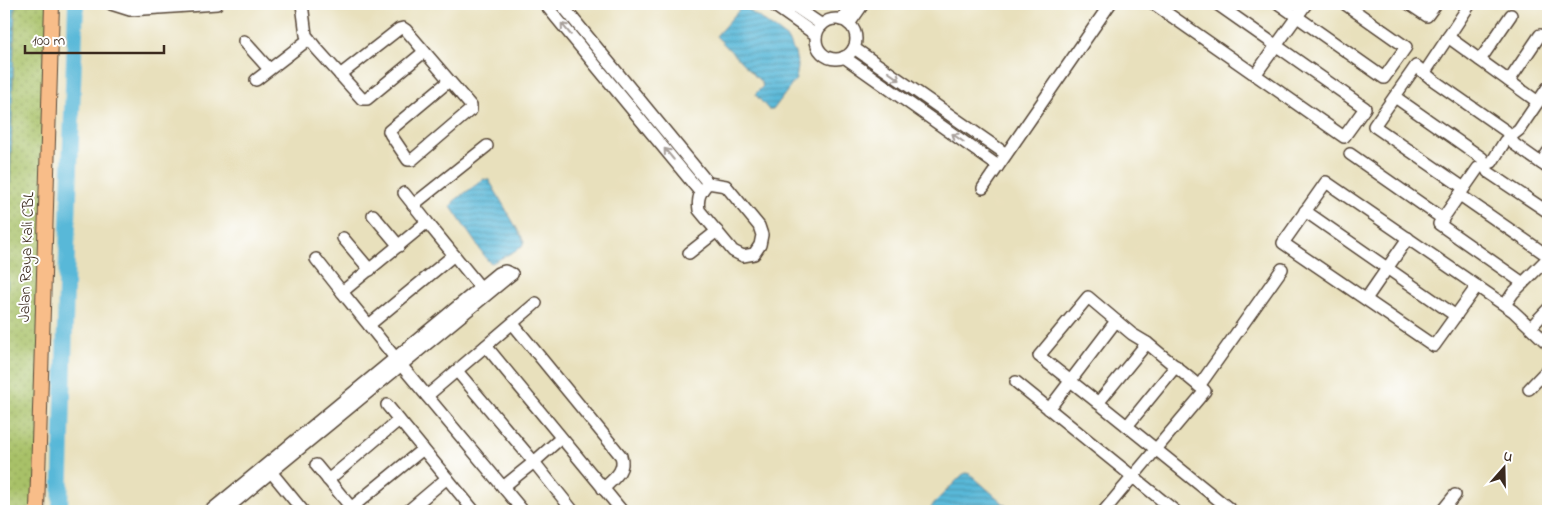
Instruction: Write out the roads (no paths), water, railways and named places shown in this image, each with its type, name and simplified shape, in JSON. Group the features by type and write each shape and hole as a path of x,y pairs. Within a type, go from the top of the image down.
{"main road":[{"name":"Jalan Raya Kali CBL","path":"37,511 52,4"}],"street":[{"path":"111,4 130,10 217,4"},
{"path":"302,4 306,35 362,98 367,99 424,52"},
{"path":"545,4 620,86 704,187"},
{"path":"560,4 620,86"},
{"path":"772,4 819,30"},
{"path":"791,4 819,30"},
{"path":"845,22 852,4"},
{"path":"845,22 863,4"},
{"path":"983,188 1110,4"},
{"path":"1159,5 1344,137 1365,108 1217,4"},
{"path":"1279,4 1384,78 1406,47 1345,4"},
{"path":"1255,75 1306,4"},
{"path":"1409,4 1427,16 1436,4"},
{"path":"1425,72 1470,4"},
{"path":"1480,60 1511,15"},
{"path":"834,19 845,22 854,31 856,39 854,48 844,57 833,59 825,56 819,51 816,43 819,30 827,21 834,19"},
{"path":"340,75 402,28 406,30 471,106 471,110 412,160 408,160 389,131 449,81"},
{"path":"1509,80 1540,35"},
{"path":"1448,37 1538,102"},
{"path":"256,80 309,39"},
{"path":"244,41 269,70"},
{"path":"854,48 1006,154"},
{"path":"844,57 998,166"},
{"path":"1505,305 1548,257 1374,126 1416,66 1425,72 1437,75 1510,126 1512,136 1546,160"},
{"path":"1523,283 1439,224 1478,168 1492,162 1505,142 1519,130 1548,87"},
{"path":"1395,96 1482,158 1488,172 1548,212"},
{"path":"413,205 487,146"},
{"path":"1350,154 1443,219"},
{"path":"1477,286 1434,346 1283,242 1326,182 1505,305 1548,344"},
{"path":"726,186 759,226 762,235 760,245 754,254 743,256 733,251 700,210 698,201 704,187 726,186"},
{"path":"404,193 480,287"},
{"path":"1306,211 1456,316"},
{"path":"373,215 399,246"},
{"path":"342,292 427,222"},
{"path":"690,253 717,231"},
{"path":"343,238 370,270"},
{"path":"1366,300 1408,238"},
{"path":"369,325 454,256"},
{"path":"316,259 398,362 523,511"},
{"path":"1199,386 1282,269"},
{"path":"210,511 268,469 398,362 512,274 505,271 498,273 480,287 398,362"},
{"path":"1104,511 1156,450 1204,391 1176,366 1147,343 1132,334 1088,298 1039,356 1070,380 1156,450 1232,511"},
{"path":"427,396 536,303"},
{"path":"1531,327 1548,309"},
{"path":"1049,409 1116,321"},
{"path":"513,324 620,456 622,469 603,489"},
{"path":"1098,403 1147,343"},
{"path":"486,346 622,511"},
{"path":"1127,426 1176,366"},
{"path":"1529,389 1548,369"},
{"path":"457,371 573,511"},
{"path":"1016,382 1175,511"},
{"path":"387,405 471,510"},
{"path":"328,480 399,420"},
{"path":"503,487 561,438"},
{"path":"316,465 352,510 423,449"},
{"path":"224,511 268,469"},
{"path":"268,469 304,511"},
{"path":"408,511 447,478"},
{"path":"1442,511 1455,495"}],"water":[{"path":"4,4 15,4 4,407"},
{"path":"740,9 747,9 786,37 795,53 798,67 796,79 773,110 769,110 755,94 763,86 761,82 716,36"},
{"path":"484,179 489,180 524,241 522,247 492,263 488,261 451,207 454,201"},
{"path":"966,473 970,474 1012,511 929,511 934,503"}],"waterway":[{"path":"60,511 76,4"}]}
